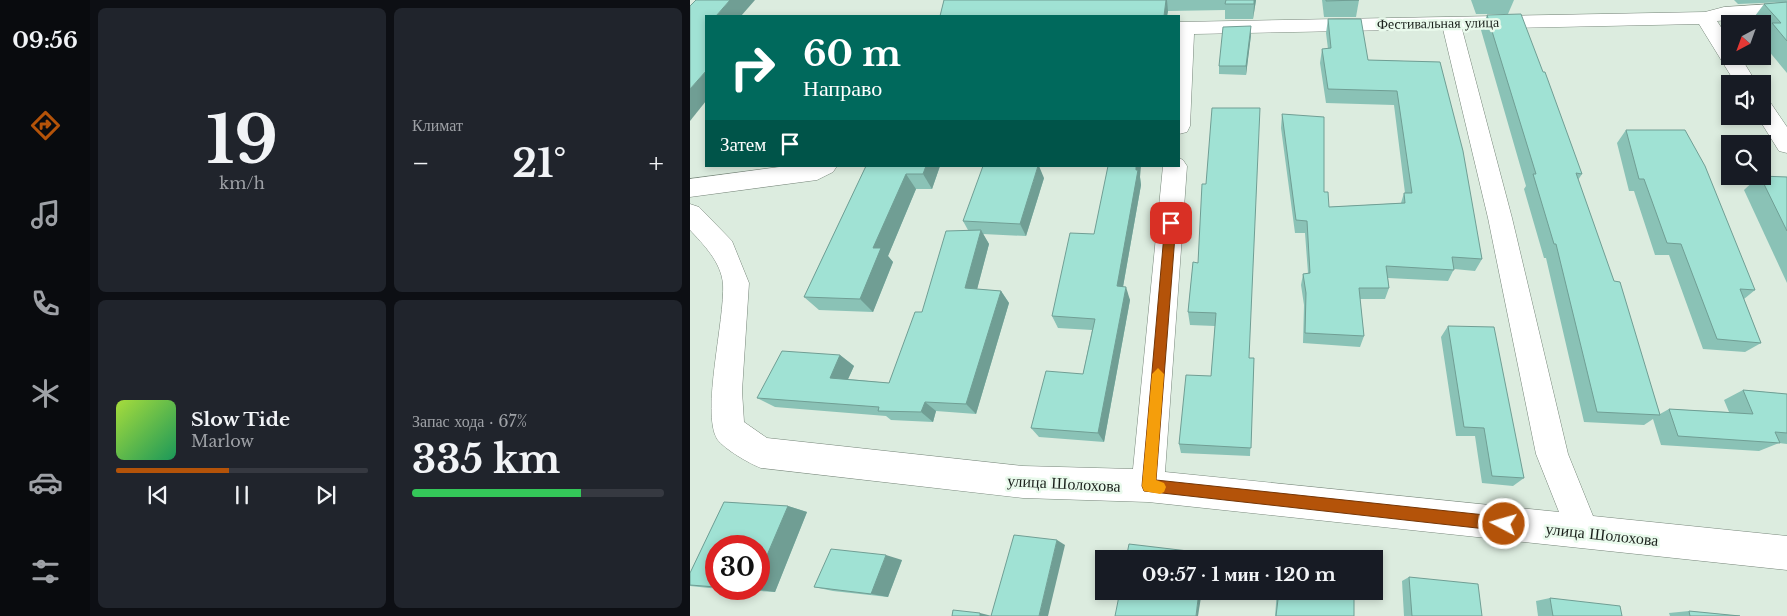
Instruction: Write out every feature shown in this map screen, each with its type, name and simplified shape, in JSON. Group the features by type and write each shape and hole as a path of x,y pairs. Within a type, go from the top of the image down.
{"street":[{"name":"Фестивальная улица","path":"1181,28 1705,18 1724,13 1787,9"},
{"path":"1705,18 1741,75"},
{"path":"1451,23 1500,218 1552,454 1574,505 1582,532"},
{"path":"1180,77 1181,28"},
{"path":"1771,121 1787,145"},
{"path":"690,188 809,173 823,167"},
{"path":"1148,486 1175,167"},
{"name":"улица Шолохова","path":"690,214 723,248 736,283 727,391 729,430 761,453 1023,482 1148,486 1787,553"}],"building":[{"path":"696,0 730,0 717,15 705,15 705,72 690,89 690,6"},
{"path":"944,0 1166,0 1164,15 940,15"},
{"path":"1226,0 1254,0 1254,4 1225,4"},
{"path":"1326,0 1359,0 1326,1"},
{"path":"1787,2 1787,41 1772,23 1781,23 1764,4"},
{"path":"1521,14 1543,72 1545,72 1582,174 1576,173 1614,281 1620,282 1660,415 1597,412 1556,244 1554,244 1533,174 1536,174 1487,15"},
{"path":"1328,19 1361,19 1368,60 1440,62 1463,151 1482,259 1452,257 1454,270 1386,266 1389,288 1359,288 1364,336 1305,333 1306,293 1303,274 1310,273 1307,221 1296,220 1282,114 1324,117 1324,192 1328,192 1329,207 1405,203 1404,193 1412,193 1397,91 1328,89 1322,49 1331,48"},
{"path":"1251,26 1246,66 1219,66 1223,27"},
{"path":"1212,108 1260,108 1249,358 1254,358 1251,448 1179,444 1186,375 1211,376 1216,313 1188,312 1193,262 1198,263 1202,184 1206,184"},
{"path":"1626,130 1685,130 1705,166 1755,290 1740,289 1761,343 1717,339 1681,244 1667,243 1644,179 1639,179"},
{"path":"866,167 926,167 923,174 906,174 873,248 881,248 860,299 804,297"},
{"path":"983,167 1038,167 1020,224 963,221"},
{"path":"1108,167 1136,167 1136,170 1138,170 1117,286 1126,287 1098,433 1031,428 1046,371 1083,374 1095,319 1052,316 1070,233 1094,234"},
{"path":"1771,176 1787,177 1787,231 1764,185 1771,185"},
{"path":"981,230 965,288 1001,291 966,404 925,402 921,412 878,411 879,407 757,398 782,351 840,355 830,378 889,383 915,312 922,312 946,231"},
{"path":"1448,326 1494,327 1524,478 1492,476 1484,428 1464,427"},
{"path":"1743,390 1787,394 1787,433 1775,432 1780,443 1678,436 1669,409 1753,414"},
{"path":"724,502 788,506 770,548 770,535 708,535"},
{"path":"1014,535 1057,540 1039,616 991,616"},
{"path":"705,542 705,586 690,585 690,573"},
{"path":"1129,544 1180,550 1128,550"},
{"path":"831,549 886,555 871,594 814,587"},
{"path":"1409,577 1478,584 1482,616 1412,616"},
{"path":"1550,598 1620,606 1622,616 1553,616"},
{"path":"1118,600 1198,600 1196,616 1115,616"},
{"path":"1278,600 1354,600 1354,616 1276,616"},
{"path":"953,610 980,613 980,616 952,616"},
{"path":"1689,611 1740,616 1690,616"}],"slow traffic":[{"path":"1158,374 1148,486 1160,487"}],"route":[{"path":"1171,223 1148,486 1504,524"}]}
